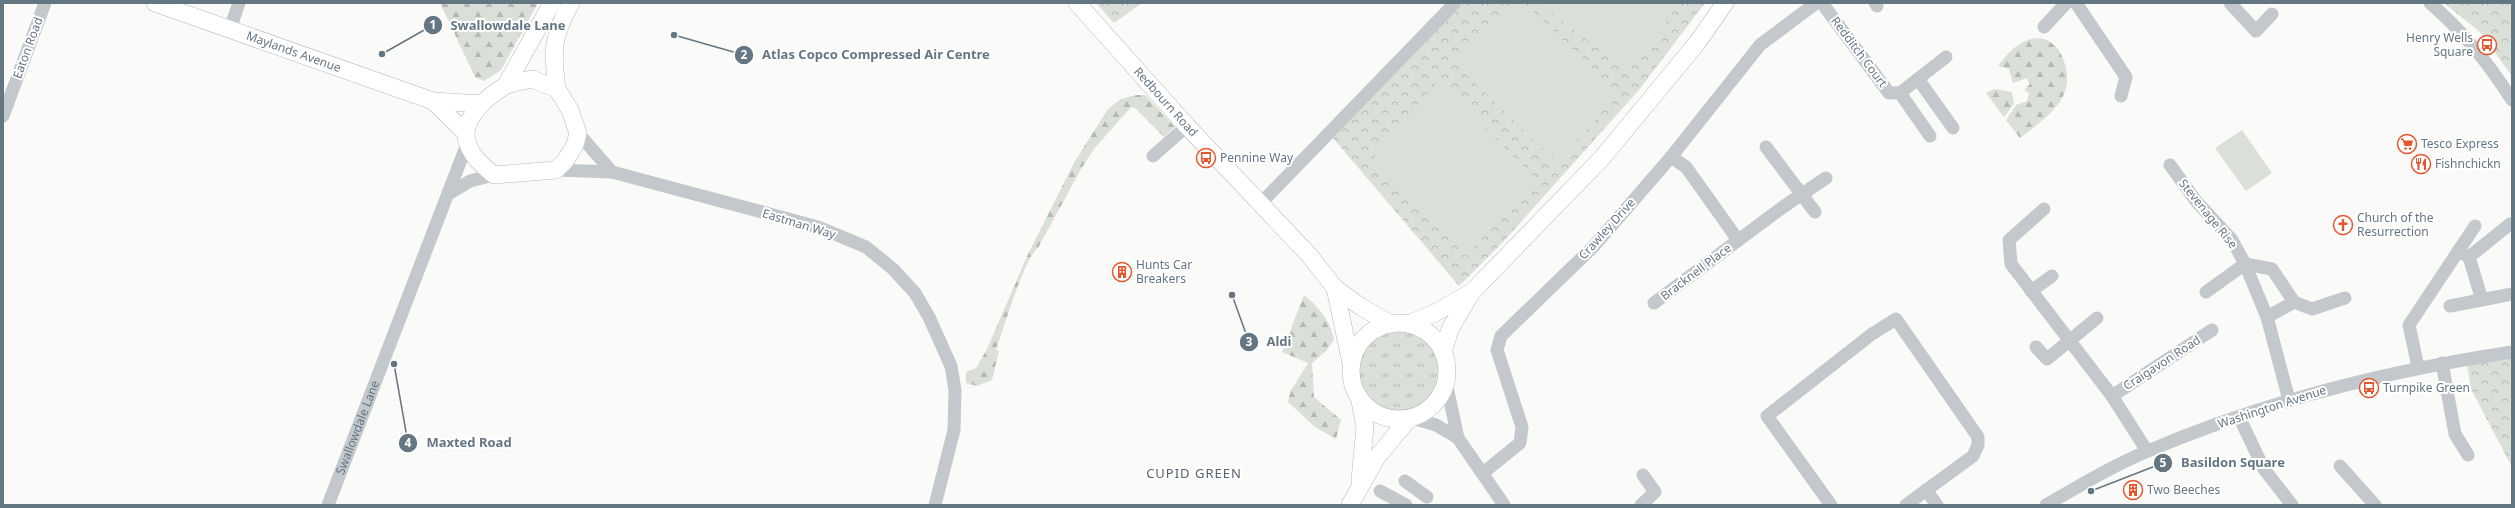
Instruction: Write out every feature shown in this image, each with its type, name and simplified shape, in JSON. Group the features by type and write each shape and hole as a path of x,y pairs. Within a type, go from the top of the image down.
{"main road":[{"name":"Maylands Avenue","path":"155,3 432,100 482,104"},
{"path":"552,3 506,85 482,104 471,118 467,138 478,162 494,175 556,170 565,161 575,145 578,133 570,110 557,89 553,59 556,34 571,3"},
{"name":"Redbourn Road","path":"1077,3 1187,126 1309,255 1335,288 1361,307 1400,324"},
{"path":"1443,352 1450,329 1472,292 1602,158 1697,43 1725,4"},
{"path":"506,85 532,79 557,89"},
{"name":"Maylands Avenue","path":"432,100 467,138"},
{"name":"Redbourn Road","path":"1335,288 1351,363"},
{"path":"1360,484 1365,427 1360,401 1352,383 1351,363 1356,349 1365,337 1377,328 1400,324 1433,314 1472,292"},
{"path":"1350,505 1360,484 1377,457 1411,418 1434,404 1446,382 1447,372 1443,352 1432,337 1425,331 1400,324"},
{"path":"1360,401 1377,415 1398,420 1411,418"}],"street":[{"name":"Eaton Road","path":"3,116 45,3"},
{"path":"230,29 239,3"},
{"path":"1261,203 1455,3"},
{"name":"Crawley Drive","path":"1483,473 1520,443 1522,427 1496,350 1501,336 1594,246 1672,157 1760,45 1816,3"},
{"name":"Redditch Court","path":"1822,3 1889,93 1900,93 1946,57"},
{"path":"2044,27 2066,3"},
{"path":"2076,3 2126,77 2121,96"},
{"path":"2230,3 2256,32 2272,14"},
{"path":"2430,3 2470,43 2491,68 2512,100"},
{"path":"1918,79 1953,128"},
{"name":"Redditch Court","path":"1900,93 1930,136"},
{"path":"1153,156 1187,126"},
{"path":"578,133 612,172"},
{"name":"Swallowdale Lane","path":"328,505 450,193 467,138"},
{"path":"1766,147 1815,212"},
{"name":"Bracknell Place","path":"1672,157 1686,167 1738,240"},
{"name":"Stevenage Rise","path":"2170,165 2196,201 2232,240 2245,264 2267,317 2289,400"},
{"name":"Eastman Way","path":"556,170 612,172 818,227 866,247 894,269 915,292 951,366 955,390 954,430 935,505"},
{"path":"450,193 470,181 494,175"},
{"name":"Bracknell Place","path":"1654,303 1738,240 1826,178"},
{"name":"Craigavon Road","path":"2044,209 2009,240 2011,264 2069,342 2112,396 2147,451"},
{"path":"2464,254 2510,224"},
{"path":"2418,366 2409,325 2464,254 2475,226"},
{"path":"2464,254 2482,300"},
{"path":"2206,292 2245,264 2272,269 2294,302 2312,309 2345,298"},
{"path":"2031,291 2052,276"},
{"path":"2450,306 2512,294"},
{"path":"2267,317 2294,302"},
{"path":"2036,347 2047,359 2097,318"},
{"path":"1831,505 1767,416 1872,334 1896,319 1978,437 1973,456 1906,505"},
{"name":"Craigavon Road","path":"2112,396 2212,330"},
{"name":"Washington Avenue","path":"2046,505 2147,451 2289,400 2343,384 2418,366 2512,352"},
{"path":"2442,363 2455,434 2468,455"},
{"path":"1446,382 1458,438 1504,505"},
{"path":"2239,417 2264,468 2292,505"},
{"path":"1411,418 1436,425 1458,438"},
{"path":"2340,466 2375,505"},
{"path":"1641,505 1656,492 1643,475"},
{"path":"1405,481 1427,496"},
{"path":"1380,491 1405,504 1416,489"},
{"path":"1926,490 1937,505"}],"green space":[{"path":"440,3 538,3 501,70 484,81 475,77"},
{"path":"1096,3 1142,3 1114,23"},
{"path":"1464,3 1705,3 1638,91 1504,241 1459,286 1333,138"},
{"path":"1512,3 1524,3 1619,94 1557,162 1455,64"},
{"path":"1539,3 1680,3 1628,72"},
{"path":"2444,3 2512,3 2512,76 2480,32"},
{"path":"2036,38 2044,39 2052,43 2060,52 2067,70 2067,83 2064,94 2058,104 2041,122 2020,138 2006,120 2016,105 2027,101 2029,93 2024,90 2030,84 2027,78 2013,83 2009,69 1998,66 2019,44"},
{"path":"1438,81 1537,180 1466,256 1372,160"},
{"path":"1994,89 2012,92 2014,104 2004,117 1986,93"},
{"path":"1136,95 1145,95 1175,127 1164,137 1135,108 1131,107 1094,149 1081,169 1038,248 1032,254 1020,280 996,350 999,351 992,380 977,386 966,383 966,372 976,368 987,349 1028,254 1075,161 1108,109 1121,99"},
{"path":"2242,130 2272,173 2246,191 2215,148"},
{"path":"1304,295 1314,304 1327,320 1334,340 1326,351 1312,363 1314,397 1341,420 1336,439 1315,427 1288,402 1290,392 1308,363 1282,352"},
{"path":"1400,331 1416,334 1429,343 1438,356 1441,372 1438,388 1429,401 1416,410 1400,413 1384,410 1371,401 1362,388 1359,372 1362,356 1371,343 1384,334"},
{"path":"2512,352 2512,467 2471,389 2466,358"}],"place":[{"name":"Atlas Copco Compressed Air Centre","path":"674,35"},
{"name":"Henry Wells Square","path":"2487,45"},
{"name":"Swallowdale Lane","path":"382,54"},
{"name":"Tesco Express","path":"2407,144"},
{"name":"Pennine Way","path":"1206,158"},
{"name":"Fishnchickn","path":"2421,164"},
{"name":"Church of the Resurrection","path":"2343,225"},
{"name":"Hunts Car Breakers","path":"1122,272"},
{"name":"Aldi","path":"1232,295"},
{"name":"Maxted Road","path":"394,364"},
{"name":"Turnpike Green","path":"2369,388"},
{"name":"Two Beeches","path":"2133,490"},
{"name":"Basildon Square","path":"2091,491"}],"district":[{"name":"CUPID GREEN","path":"1194,473"}]}
